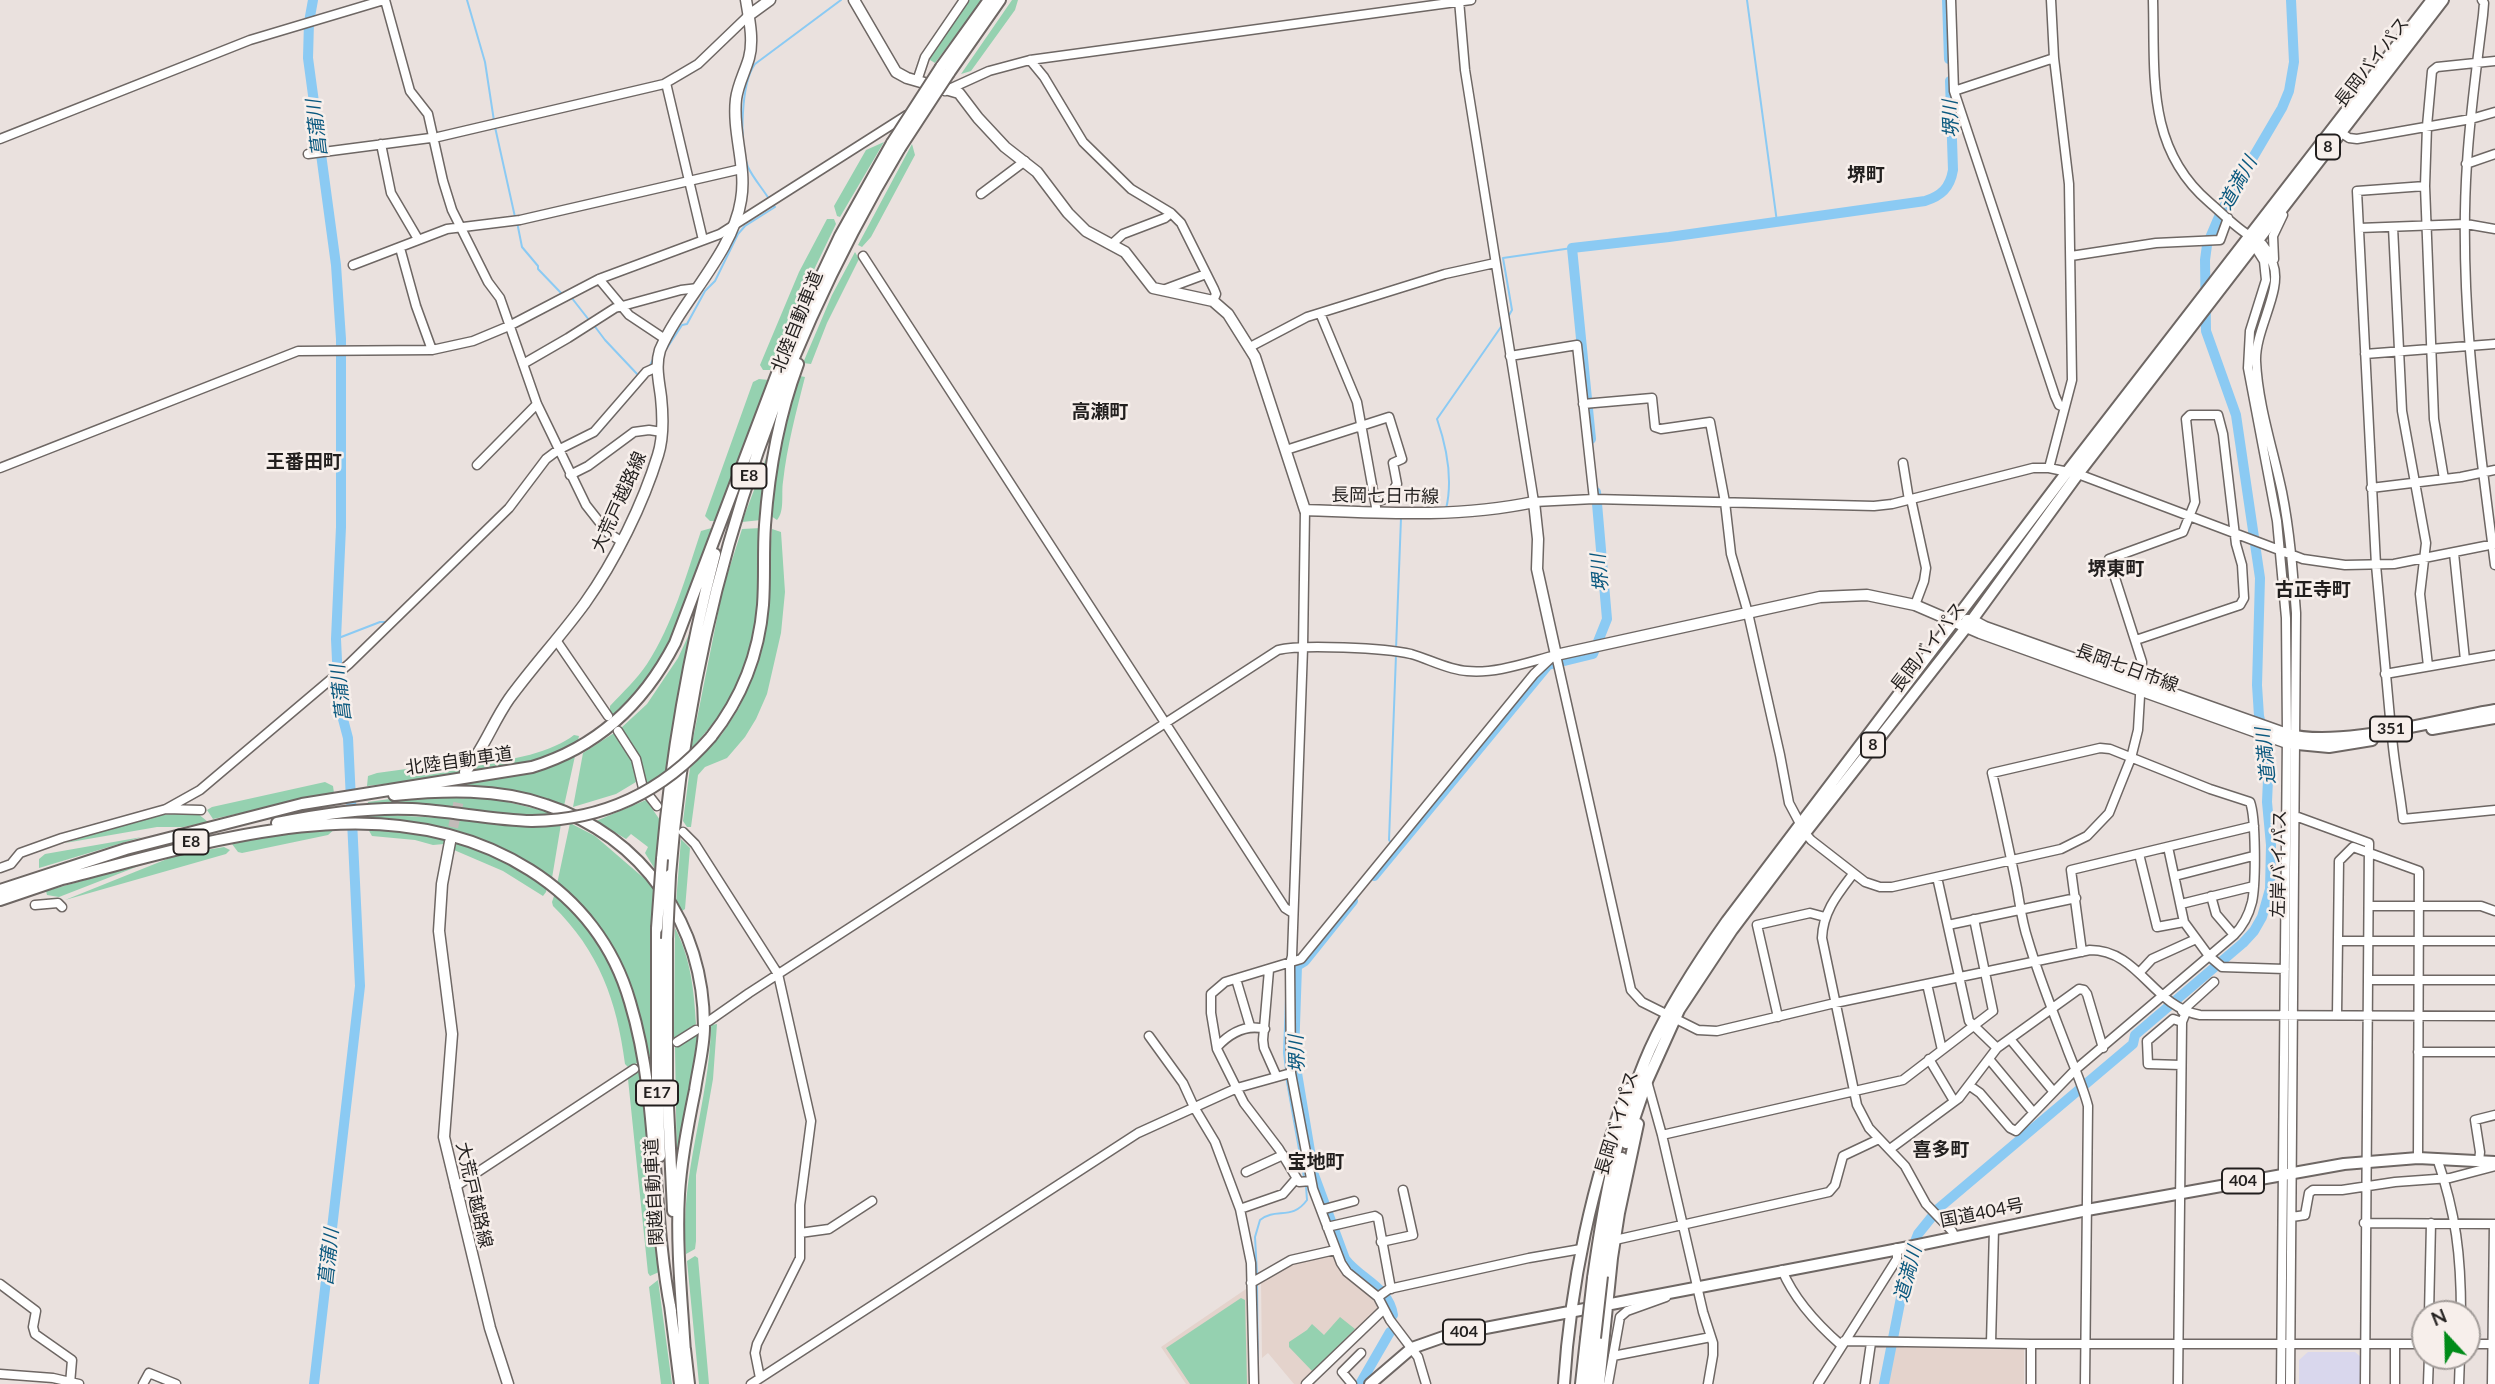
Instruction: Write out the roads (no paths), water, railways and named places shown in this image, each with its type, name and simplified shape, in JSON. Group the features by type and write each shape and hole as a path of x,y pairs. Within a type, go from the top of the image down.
{"highway":[{"name":"北陸自動車道","path":"368,795 532,768 579,748 606,730 653,681 675,643 784,355 815,286 846,224 989,0"},
{"name":"北陸自動車道","path":"945,70 1000,0"},
{"name":"長岡バイパス","path":"2254,241 2432,0"},
{"name":"長岡バイパス","path":"1581,1384 1598,1277 1604,1203 1615,1155 1650,1050 1709,947 1964,623 2073,473 2195,313 2291,196 2443,0"},
{"name":"北陸自動車道","path":"674,830 678,785 706,628 739,504 773,405 811,317 896,145"},
{"name":"北陸自動車道","path":"333,810 431,810 532,821 587,815 631,800 678,771 711,737 740,692 755,650 763,605 764,530 769,479 790,385 833,278 867,205"},
{"name":"北陸自動車道","path":"674,830 670,785 697,626 717,546 748,447"},
{"name":"351","path":"2292,740 2329,747 2495,710"},
{"name":"351","path":"2392,733 2495,718"},
{"path":"52,879 227,839 286,829 368,795 455,792 493,794 545,804 604,834 638,862 664,891 690,940 699,975 703,1008 702,1047 681,1168 678,1218 671,1254"},
{"path":"333,810 368,823 442,833 507,857 558,889 597,932 624,983 637,1030 671,1254"},
{"name":"E8","path":"0,890 52,879 126,849 229,823 333,810"},
{"name":"関越自動車道","path":"674,830 662,859 657,928 657,1082 673,1280 689,1384"},
{"name":"関越自動車道","path":"671,1254 667,939 674,830"},
{"name":"E8","path":"0,900 22,887"},
{"name":"長岡バイパス","path":"1598,1277 1621,1162 1671,1017"},
{"path":"1564,1384 1581,1249 1619,1112 1630,1085 1650,1050"},
{"path":"1599,1384 1615,1240 1647,1081"},
{"name":"国道404号","path":"1370,1384 1412,1348 1441,1336 2180,1192 2287,1174 2367,1161 2418,1158 2495,1164"},
{"name":"関越自動車道","path":"673,1280 671,1311 680,1384"},
{"path":"1607,1325 1617,1308 1671,1292"},
{"name":"長岡バイパス","path":"1589,1384 1590,1338"}],"main road":[{"name":"大荒戸越路線","path":"465,772 510,698 591,594 621,541 655,463 662,432 657,367 659,354 665,339 718,257 741,201 736,108 738,89 751,52 746,0"},
{"path":"748,16 770,0"},
{"path":"854,0 891,66 901,76 959,93 994,135 1037,172 1068,214 1086,231 1130,257 1146,282 1160,290 1213,301"},
{"name":"長岡七日市線","path":"1213,301 1227,314 1255,357 1305,510 1376,507 1457,513 1534,502"},
{"path":"1534,502 1538,539 1537,569 1556,655"},
{"name":"長岡七日市線","path":"1556,655 1837,595 1883,597 1985,627 2292,740"},
{"name":"大荒戸越路線","path":"450,842 442,884 439,931 452,1034 444,1137 490,1328 508,1384"}],"street":[{"path":"0,139 250,40 384,0 410,91 426,111 443,181 459,227 499,298 537,404 570,475 591,514 608,533 621,541"},
{"path":"917,81 925,57 964,0"},
{"path":"0,468 289,354 310,349 432,350 460,346 509,326 599,279 732,227 949,89 996,68 1030,60 1471,0"},
{"path":"1951,0 1954,91 2055,396 2059,405 2064,407"},
{"path":"2049,468 2072,380 2068,177 2054,58 2051,0"},
{"name":"左岸バイパス","path":"2153,0 2154,72 2158,112 2174,160 2190,183 2269,253 2276,273 2274,291 2257,347 2257,369 2283,495 2296,613 2285,969 2289,1015"},
{"path":"2482,0 2484,4 2466,164 2466,286 2483,473 2495,565"},
{"path":"1459,1 1465,70 1534,502 1594,499 1874,506 1910,500 2033,468 2049,468 2073,473 2291,555 2330,564 2375,565 2425,559 2494,544"},
{"path":"309,154 433,137 666,83 698,64 748,16"},
{"path":"1954,91 2054,58"},
{"path":"1030,60 1044,77 1083,142 1131,189 1171,213 1181,223 1216,294 1213,301"},
{"path":"2444,479 2434,419 2425,186 2427,126 2434,68 2495,61"},
{"path":"666,83 704,240"},
{"path":"2340,132 2352,139 2471,119 2495,112"},
{"path":"381,144 391,193 418,239"},
{"path":"2466,164 2495,155"},
{"path":"981,194 1025,161"},
{"path":"353,265 418,239 459,227 520,220 741,169"},
{"path":"2425,186 2357,191 2375,565 2395,772 2403,819 2495,810"},
{"path":"2276,273 2273,236 2291,196"},
{"path":"1112,244 1123,234 1171,213"},
{"path":"2071,256 2156,243 2217,240 2221,239 2227,217"},
{"path":"2359,228 2466,224 2495,229"},
{"path":"2393,227 2402,411 2423,524 2425,559 2420,603 2427,666"},
{"name":"左岸バイパス","path":"2254,241 2266,268 2266,280 2250,331 2247,356 2281,551 2292,740 2286,1344 2290,1384"},
{"path":"400,248 432,350"},
{"path":"863,256 1285,908 1293,913"},
{"path":"1250,347 1290,324 1320,313 1445,274 1495,263"},
{"path":"1160,290 1206,274"},
{"path":"599,279 638,323 665,339"},
{"path":"523,364 621,306 698,288"},
{"path":"1286,450 1361,426 1390,417 1402,459 1393,463 1397,484 1388,498 1376,507 1361,426 1357,402 1320,313"},
{"path":"2365,354 2495,344"},
{"path":"1510,356 1577,345 1594,499"},
{"path":"0,868 11,864 20,853 62,838 166,809 200,790 349,664 509,508 546,459 594,432 646,372 657,367"},
{"path":"1583,404 1652,398 1655,427 1661,429 1710,422 1725,502 1731,554 1748,613 1779,749 1786,794 1803,829 1853,874 1881,887 1892,887 2061,849 2087,836 2109,813 2132,758 2138,730 2142,662 2109,559 2180,534 2195,502 2186,419 2188,416 2218,415 2223,434 2244,598 2240,605 2136,640"},
{"path":"477,465 537,404"},
{"path":"2262,437 2260,412 2264,410"},
{"path":"570,475 634,432 662,432"},
{"path":"1903,463 1926,568 1915,605"},
{"path":"2371,488 2495,470"},
{"path":"1305,510 1303,648 1290,964 1291,1073 1311,1181 1335,1250 1347,1272 1378,1297 1396,1329 1412,1348 1426,1384"},
{"path":"2454,552 2465,660"},
{"path":"556,640 608,716"},
{"path":"709,1021 1278,650 1288,647 1399,652 1454,669 1475,672 1556,655"},
{"path":"1311,1181 1301,1183 1296,1179 1283,1155 1244,1103 1216,1047 1209,998 1222,984 1297,962 1304,956 1544,663 1556,655"},
{"path":"1556,655 1631,990 1637,999 1704,1032 1986,971 2099,950 2120,957 2165,999 2183,1011 2200,1015 2495,1016"},
{"path":"2385,674 2495,655"},
{"path":"618,731 636,759 643,788 657,806"},
{"path":"1970,1086 2016,1131 2053,1090 2076,1072 2103,1048 2165,999 2234,935 2247,916 2253,900 2254,826 2250,802 2110,749 2100,748 1992,773 2027,938 2035,963 2076,1072 2084,1091 2088,1106 2085,1384"},
{"path":"166,809 201,810"},
{"path":"2298,817 2369,843 2367,1161 2364,1187 2365,1384"},
{"path":"2082,952 2071,870 2254,826"},
{"path":"674,830 695,844 778,974 811,1121 800,1205 800,1258 757,1344 755,1353 761,1378"},
{"path":"2168,847 2184,922 2211,957 2222,967 2285,969"},
{"path":"2337,1015 2339,861 2353,847 2419,871 2418,1158"},
{"path":"2139,854 2155,925 2159,928 2184,922"},
{"path":"2175,876 2253,856"},
{"path":"1853,874 1825,917 1822,939 1854,1092 1860,1113 1879,1139 1905,1166 1923,1199 1955,1237"},
{"path":"1937,877 1969,1021 1997,1048"},
{"path":"2181,905 2254,886"},
{"path":"2211,896 2216,914 2234,935"},
{"path":"1948,925 2076,898"},
{"path":"35,905 58,903 62,907"},
{"path":"2369,905 2481,906 2495,911"},
{"path":"1778,1017 1757,925 1810,912 1825,917"},
{"path":"1662,1135 1903,1080 1994,1008 1974,919"},
{"path":"2139,973 2152,959 2196,939"},
{"path":"2338,941 2495,941"},
{"path":"1269,970 1264,1048 1276,1075"},
{"path":"1236,979 1250,1026"},
{"path":"2368,980 2495,980"},
{"path":"2178,1384 2182,1021 2183,1011 2214,982"},
{"path":"1927,984 1942,1050"},
{"path":"1890,1149 1970,1086 1997,1048 2079,989 2084,990 2103,1048"},
{"path":"2181,1065 2148,1065 2147,1041 2173,1019 2182,1021"},
{"path":"1216,1047 1232,1034 1250,1026 1265,1029"},
{"path":"677,1042 696,1030"},
{"path":"1149,1036 1183,1083 1214,1142 1240,1209 1251,1263 1254,1384"},
{"path":"2010,1039 2053,1090"},
{"path":"2418,1052 2495,1052"},
{"path":"1929,1059 1954,1101"},
{"path":"1989,1059 2032,1112"},
{"path":"455,1187 634,1069"},
{"path":"751,1384 1138,1133 1237,1088 1291,1073"},
{"path":"1647,1081 1683,1225 1691,1288 1711,1337 1713,1354 1708,1384"},
{"path":"2479,1161 2475,1120 2495,1115"},
{"path":"1615,1240 1829,1192 1835,1185 1843,1156 1879,1139"},
{"path":"1246,1172 1283,1155"},
{"path":"2437,1158 2456,1223 2460,1300"},
{"path":"2292,1217 2305,1214 2309,1193 2313,1190 2342,1191 2395,1182 2444,1178 2495,1164"},
{"name":"左岸バイパス","path":"2281,1384 2286,1344 2292,1217 2287,1174"},
{"path":"1240,1209 1283,1194 1296,1179"},
{"path":"1381,1242 1413,1235 1403,1190"},
{"path":"800,1233 828,1229 872,1201"},
{"path":"1321,1210 1354,1201"},
{"path":"1327,1227 1375,1216 1378,1218 1391,1289"},
{"path":"2364,1223 2494,1224 2492,1384"},
{"path":"2430,1300 2431,1223"},
{"path":"1991,1343 1994,1229"},
{"path":"1818,1384 1897,1259 1900,1248"},
{"path":"1378,1297 1391,1289 1581,1249"},
{"path":"1251,1283 1291,1260 1335,1250"},
{"path":"1782,1270 1791,1288 1824,1331 1843,1343 2411,1344"},
{"path":"0,1284 36,1311 33,1330 72,1360 73,1383 0,1374"},
{"path":"1608,1384 1622,1313 1691,1288"},
{"path":"1311,1382 1384,1309"},
{"path":"1613,1356 1711,1337"},
{"path":"1865,1384 1871,1343"},
{"path":"2031,1344 2031,1384"},
{"path":"2395,1344 2395,1384"},
{"path":"1352,1384 1342,1372 1361,1353"},
{"path":"143,1384 149,1373 176,1384"}],"waterway":[{"name":"菖蒲川","path":"313,0 308,58 336,265 341,339 341,527 336,639 339,704 348,738 360,986 314,1384"},
{"path":"467,0 485,62 494,121"},
{"path":"769,199 748,167 743,144 744,99 750,73 755,64 841,0"},
{"path":"1747,0 1777,222"},
{"name":"堺川","path":"1947,0 1949,59"},
{"name":"道満川","path":"1884,1384 1909,1257 1918,1234 1939,1208 2133,1044 2135,1035 2243,943 2262,917 2270,889 2271,845 2267,802 2269,757 2259,716 2257,685 2260,578 2236,415 2206,331 2205,260 2207,245 2221,212 2282,108 2289,91 2294,62 2291,0"},
{"name":"堺川","path":"1591,439 1572,248 1669,237 1931,199 1947,186 1953,170 1950,81"},
{"path":"495,127 515,217"},
{"path":"665,351 682,325 687,324 705,291 715,281 738,234 745,226 775,207 772,204"},
{"path":"517,222 522,247 562,294"},
{"path":"1508,317 1512,310 1503,258 1572,248"},
{"path":"571,297 589,320"},
{"path":"593,324 638,375"},
{"path":"1446,509 1448,464 1437,419 1503,324"},
{"path":"649,368 654,357"},
{"path":"570,448 597,435 644,380"},
{"path":"516,506 535,479"},
{"name":"堺川","path":"1374,876 1548,665 1593,654 1607,619 1596,492"},
{"path":"1396,649 1401,518"},
{"path":"446,575 460,562"},
{"path":"336,639 380,622 389,622"},
{"path":"1392,844 1389,840 1396,655"},
{"name":"堺川","path":"1311,1157 1294,1055 1297,966 1305,961 1353,901"},
{"path":"1286,1070 1284,1053 1287,972"},
{"path":"1286,1076 1304,1177"},
{"name":"堺川","path":"1314,1175 1345,1259 1380,1290 1393,1315"},
{"path":"1257,1274 1255,1237 1260,1220 1272,1214 1296,1210 1307,1200 1306,1186"},
{"path":"1257,1284 1258,1384"},
{"name":"堺川","path":"1360,1384 1390,1332"}],"tunnel":[{"path":"450,842 465,772"}],"district":[{"name":"堺町","path":"1866,175"},
{"name":"高瀬町","path":"1100,412"},
{"name":"王番田町","path":"304,462"},
{"name":"堺東町","path":"2116,569"},
{"name":"古正寺町","path":"2313,590"},
{"name":"喜多町","path":"1941,1150"},
{"name":"宝地町","path":"1316,1162"}]}
